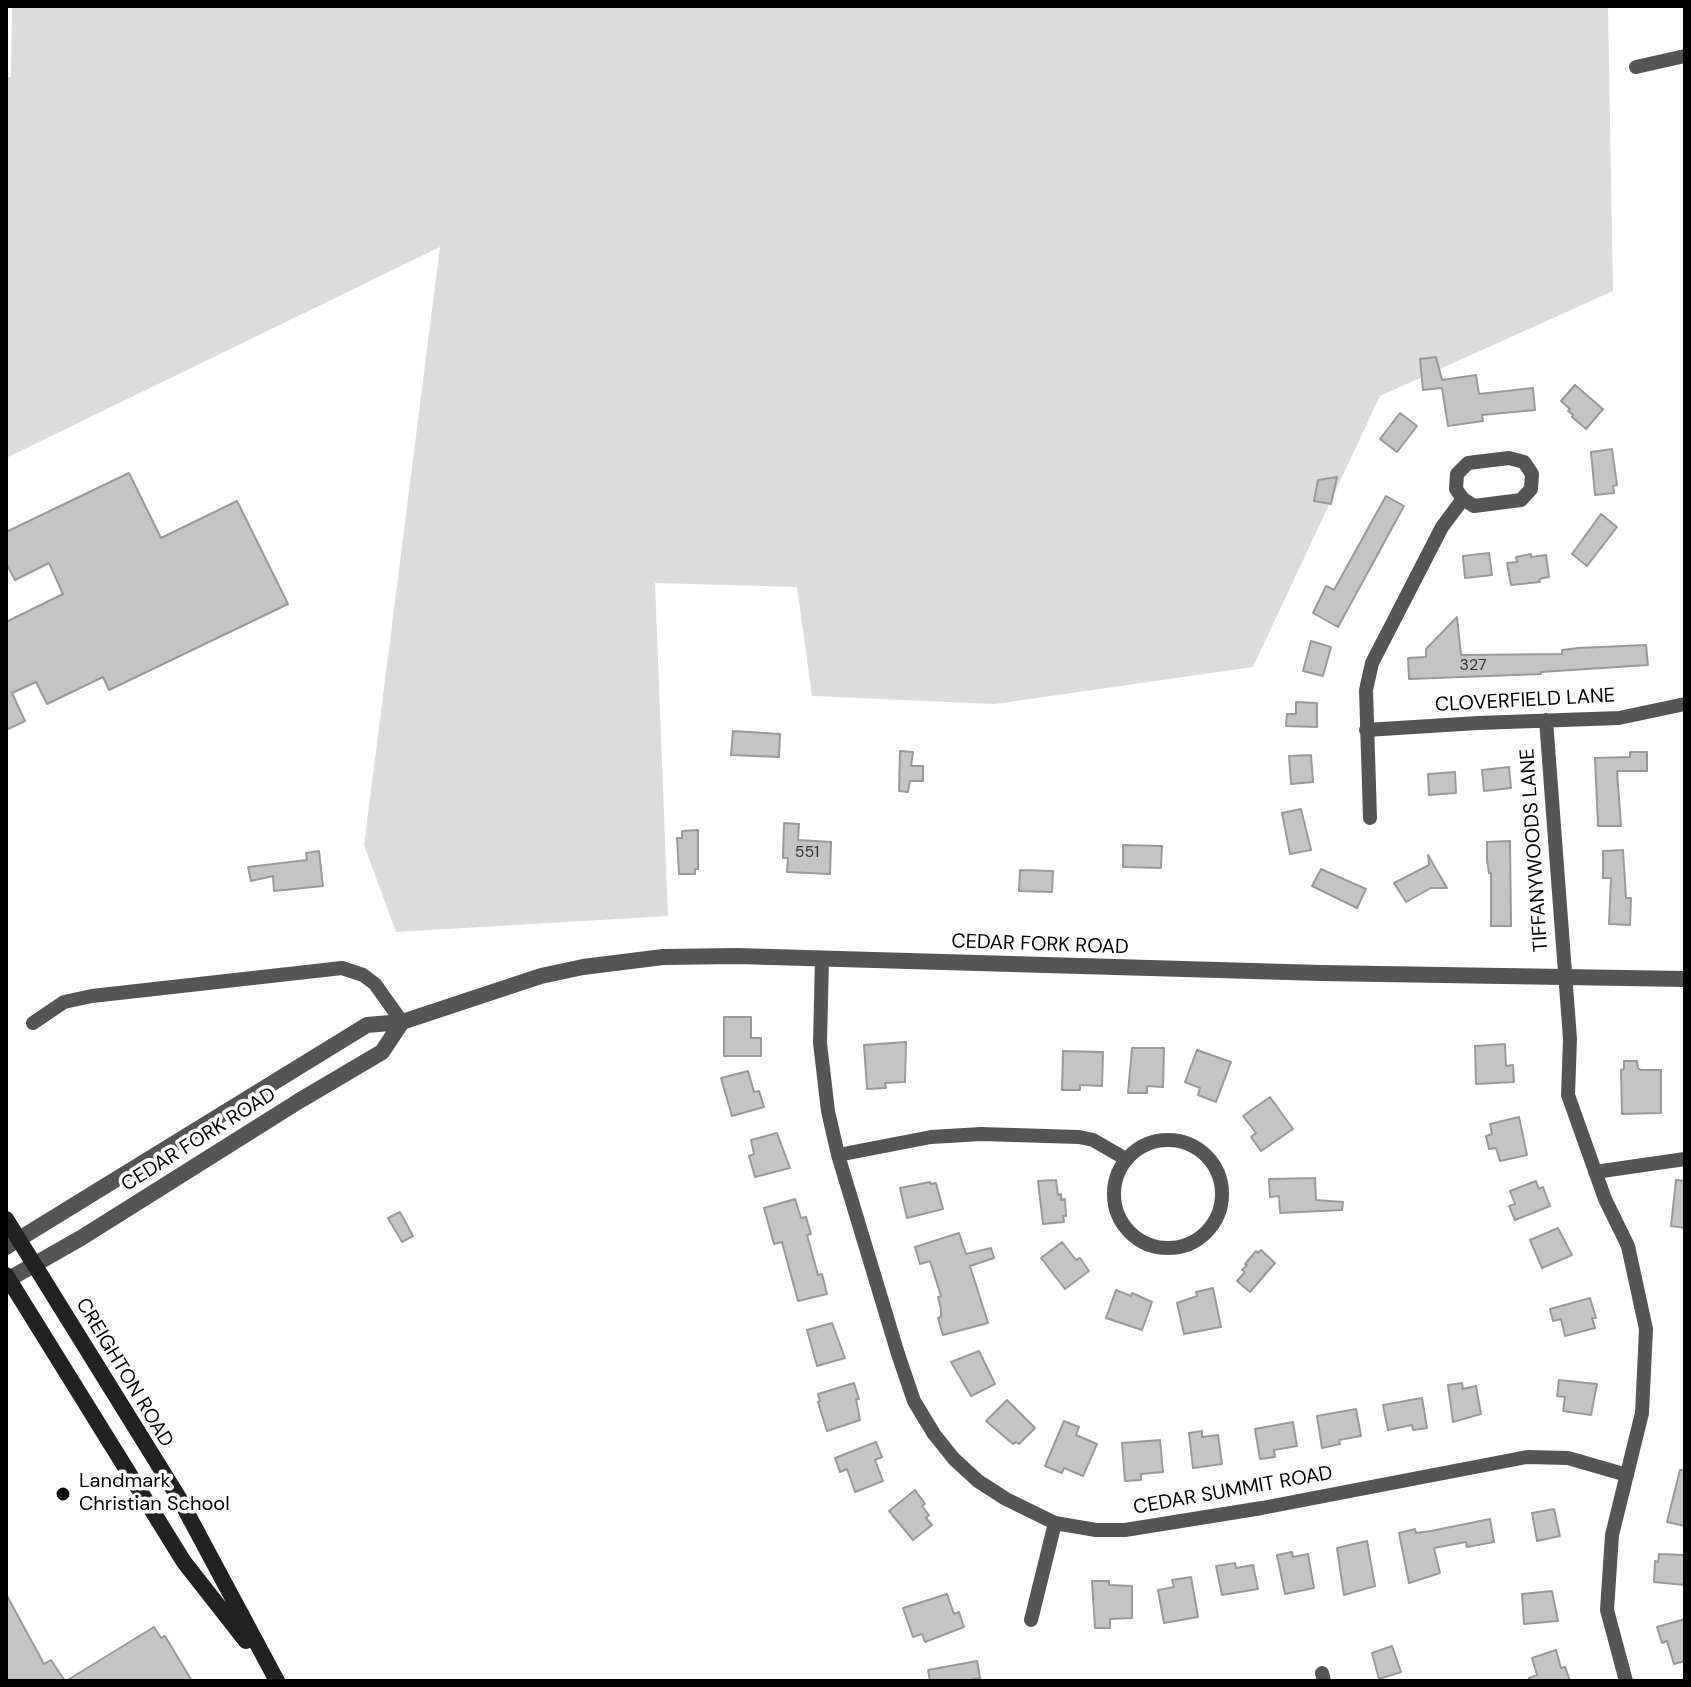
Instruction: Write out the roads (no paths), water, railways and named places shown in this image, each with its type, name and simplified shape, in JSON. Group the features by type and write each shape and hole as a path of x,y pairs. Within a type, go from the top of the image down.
{"main road":[{"name":"CREIGHTON ROAD","path":"6,1219 12,1243 34,1264 179,1498 275,1678"},
{"name":"CREIGHTON ROAD","path":"7,1278 184,1562 275,1678"}],"street":[{"path":"1636,67 1685,56"},
{"path":"1517,459 1524,462 1532,474 1531,489 1521,500 1474,506 1463,499 1455,481 1457,474 1468,463 1517,459"},
{"path":"1370,818 1366,690 1377,652 1442,527 1463,499"},
{"name":"CLOVERFIELD LANE","path":"1366,730 1619,718 1685,704"},
{"name":"TIFFANYWOODS LANE","path":"1546,720 1570,1039 1568,1095 1595,1172 1628,1246 1646,1329 1642,1413 1612,1535 1607,1610 1626,1681"},
{"name":"CEDAR FORK ROAD","path":"12,1243 367,1025 402,1022 541,976 583,967 676,957 1685,979"},
{"name":"CEDAR SUMMIT ROAD","path":"822,959 822,1076 838,1155 914,1401 941,1442 978,1481 1006,1499 1055,1523 1096,1530 1155,1527 1527,1457 1568,1458 1627,1475"},
{"path":"33,1023 64,1002 92,996 342,968 363,975 375,984 402,1022"},
{"name":"CEDAR FORK ROAD","path":"7,1278 382,1052 402,1022"},
{"path":"838,1155 931,1137 981,1134 1079,1137 1093,1140 1126,1159"},
{"path":"1157,1141 1181,1142 1202,1153 1217,1172 1222,1195 1220,1207 1209,1229 1179,1247 1155,1246 1133,1236 1115,1205 1116,1181 1126,1159 1157,1141"},
{"path":"1595,1172 1685,1159"},
{"path":"1031,1620 1055,1523"}],"place":[{"name":"Landmark Christian School","path":"63,1494"}]}
